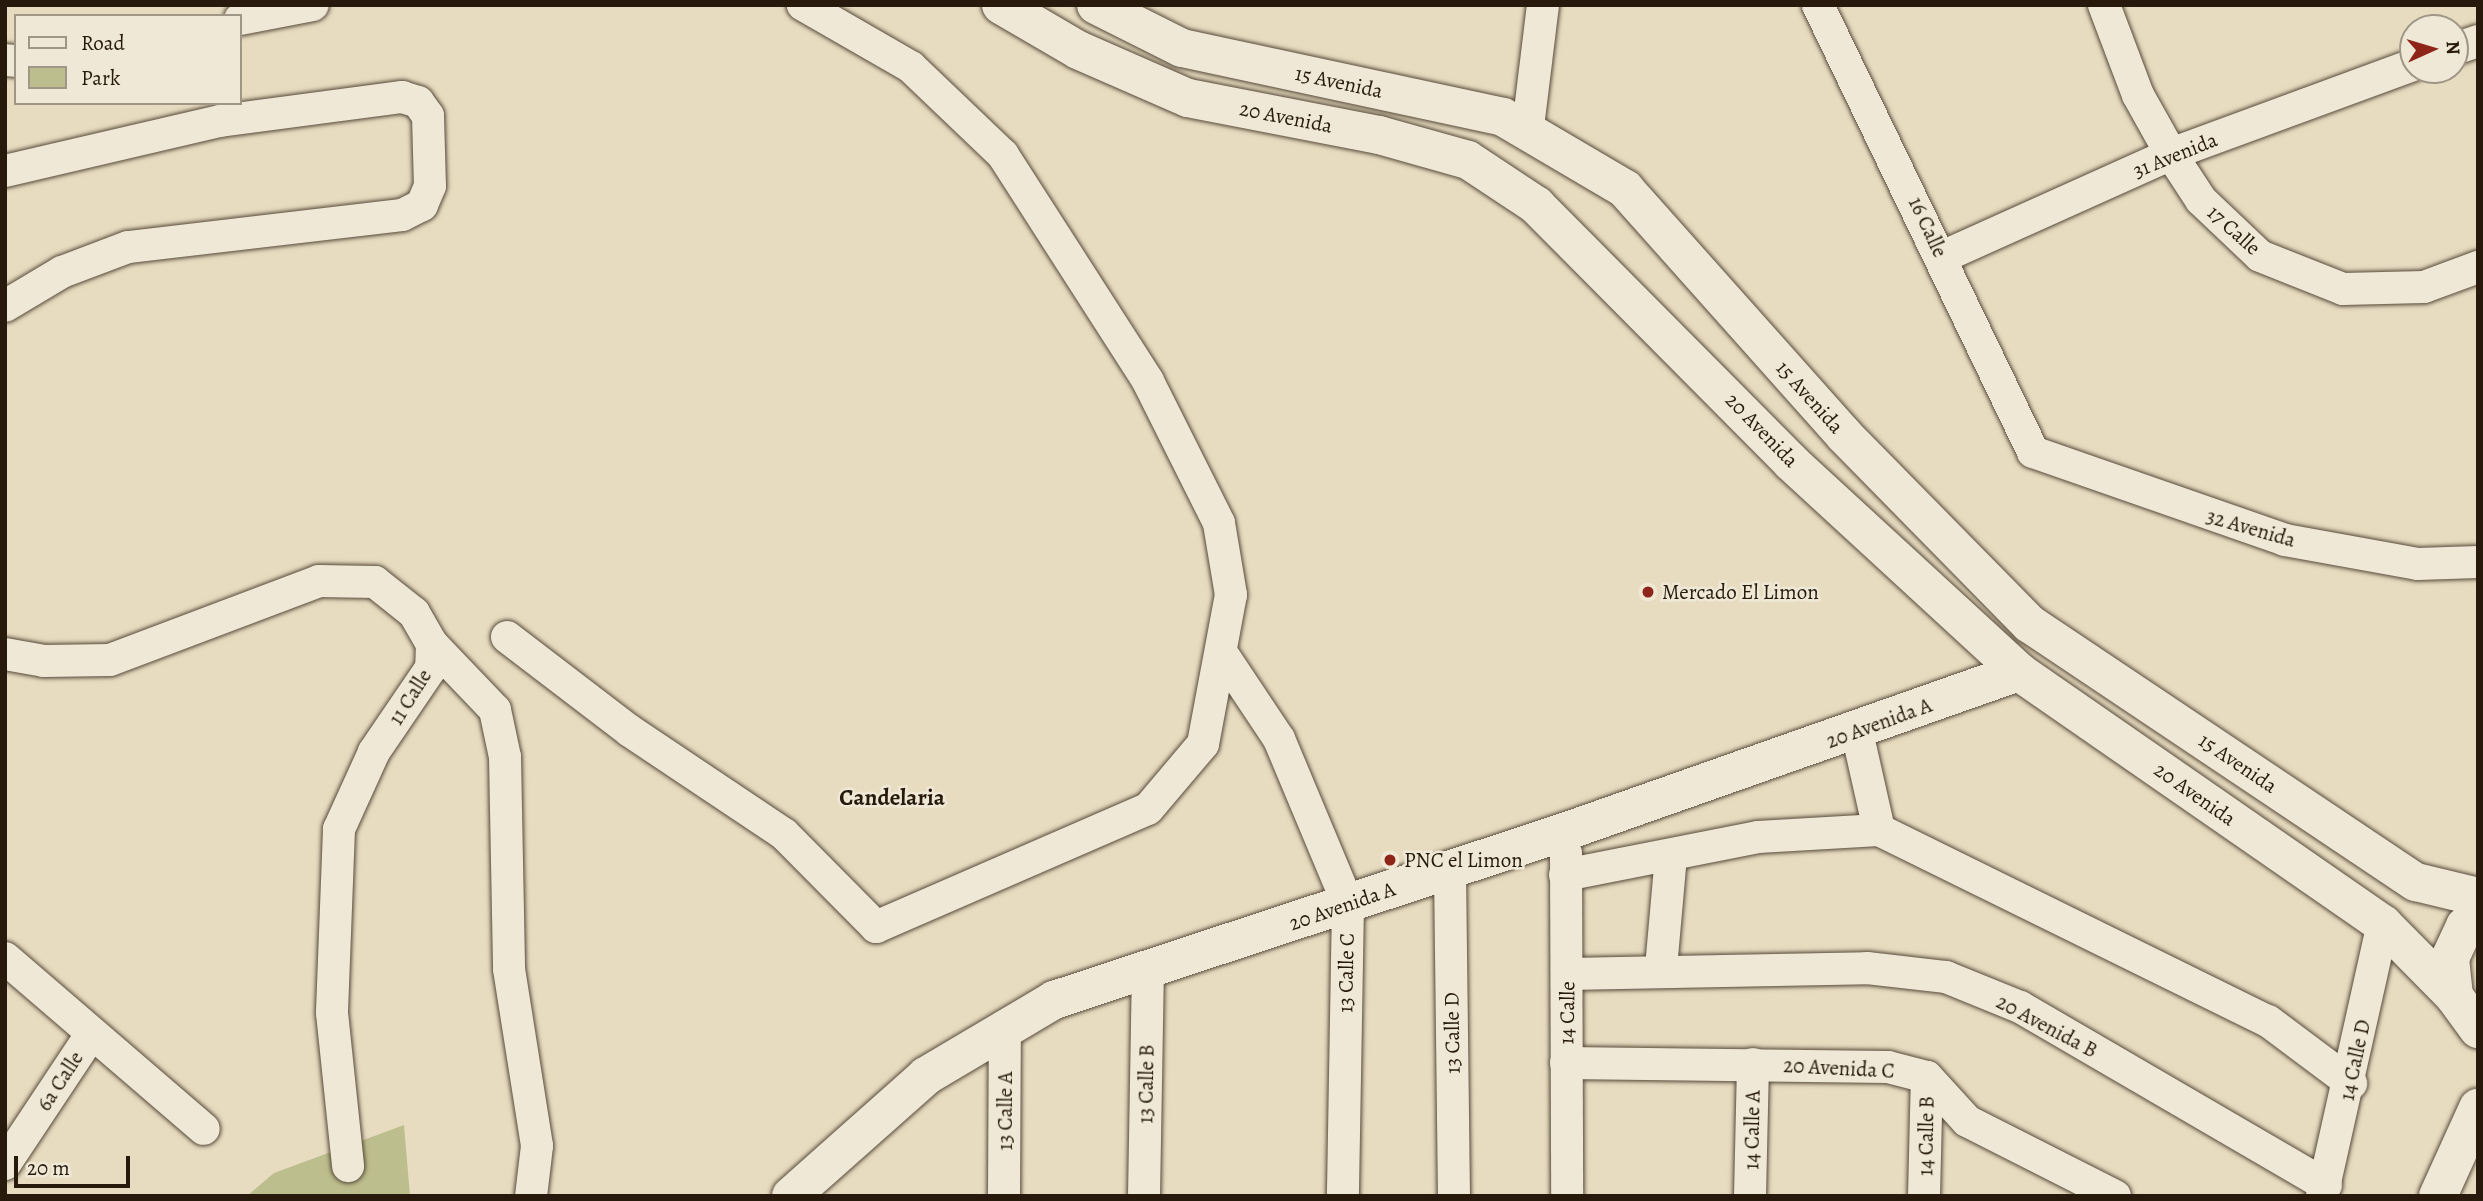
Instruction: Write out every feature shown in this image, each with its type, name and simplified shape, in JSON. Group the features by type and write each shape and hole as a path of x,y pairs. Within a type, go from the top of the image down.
{"main road":[{"name":"20 Avenida","path":"1001,5 1078,50 1188,99 1378,135 1468,160 1536,205 1791,462 2019,671 2383,924 2454,996 2478,1029"},
{"name":"15 Avenida","path":"1096,5 1182,48 1528,127 1625,189 1844,435 2030,624 2416,882 2478,897"},
{"name":"20 Avenida A","path":"791,1196 926,1076 1005,1026 1054,1000 1567,831 1857,732 2019,671"},
{"path":"2454,996 2450,958 2465,926 2478,916"},
{"path":"2438,1196 2478,1108"}],"street":[{"path":"242,19 313,5"},
{"path":"507,637 630,731 784,834 876,927 1148,809 1203,744 1223,655 1231,595 1219,523 1148,381 1090,285 1003,155 911,67 803,5"},
{"path":"1528,127 1543,5"},
{"name":"16 Calle","path":"1818,5 2033,452"},
{"name":"17 Calle","path":"2104,5 2138,95 2171,154 2201,200 2260,256 2343,289 2424,287 2478,267"},
{"name":"31 Avenida","path":"1941,257 2171,154 2399,70"},
{"path":"5,172 220,121 376,100 402,97 428,116 430,186 422,205 402,215 128,247 62,272 5,306"},
{"name":"32 Avenida","path":"2033,452 2284,540 2418,564 2478,562"},
{"name":"11 Calle","path":"5,654 44,661 110,660 319,581 375,582 414,613 432,644 432,668 374,752 339,829 332,1013 348,1166"},
{"path":"432,644 495,710 505,757 509,969 537,1146 531,1196"},
{"name":"13 Calle C","path":"1223,655 1279,740 1348,904 1343,1196"},
{"path":"1857,732 1879,830"},
{"path":"1564,875 1759,837 1879,830 2268,1021 2351,1083"},
{"name":"14 Calle","path":"1567,831 1564,875 1568,974 1567,1196"},
{"path":"1661,968 1671,855"},
{"name":"13 Calle D","path":"1450,870 1454,1196"},
{"name":"14 Calle D","path":"2324,1191 2351,1083 2383,924"},
{"path":"5,958 204,1129"},
{"name":"20 Avenida B","path":"1568,974 1661,968 1867,968 1946,978 2020,1007 2324,1191"},
{"name":"13 Calle B","path":"1144,1196 1148,971"},
{"name":"13 Calle A","path":"1004,1196 1005,1026"},
{"name":"6a Calle","path":"5,1164 92,1033"},
{"name":"20 Avenida C","path":"1566,1063 1888,1067 1927,1077"},
{"name":"14 Calle A","path":"1751,1196 1753,1064"},
{"path":"1927,1077 1967,1121 2108,1193"},
{"name":"14 Calle B","path":"1924,1196 1927,1077"}],"green space":[{"path":"404,1125 410,1196 247,1196 274,1173"}],"place":[{"name":"Mercado El Limon","path":"1648,592"},
{"name":"PNC el Limon","path":"1390,860"}],"district":[{"name":"Candelaria","path":"892,798"}]}
